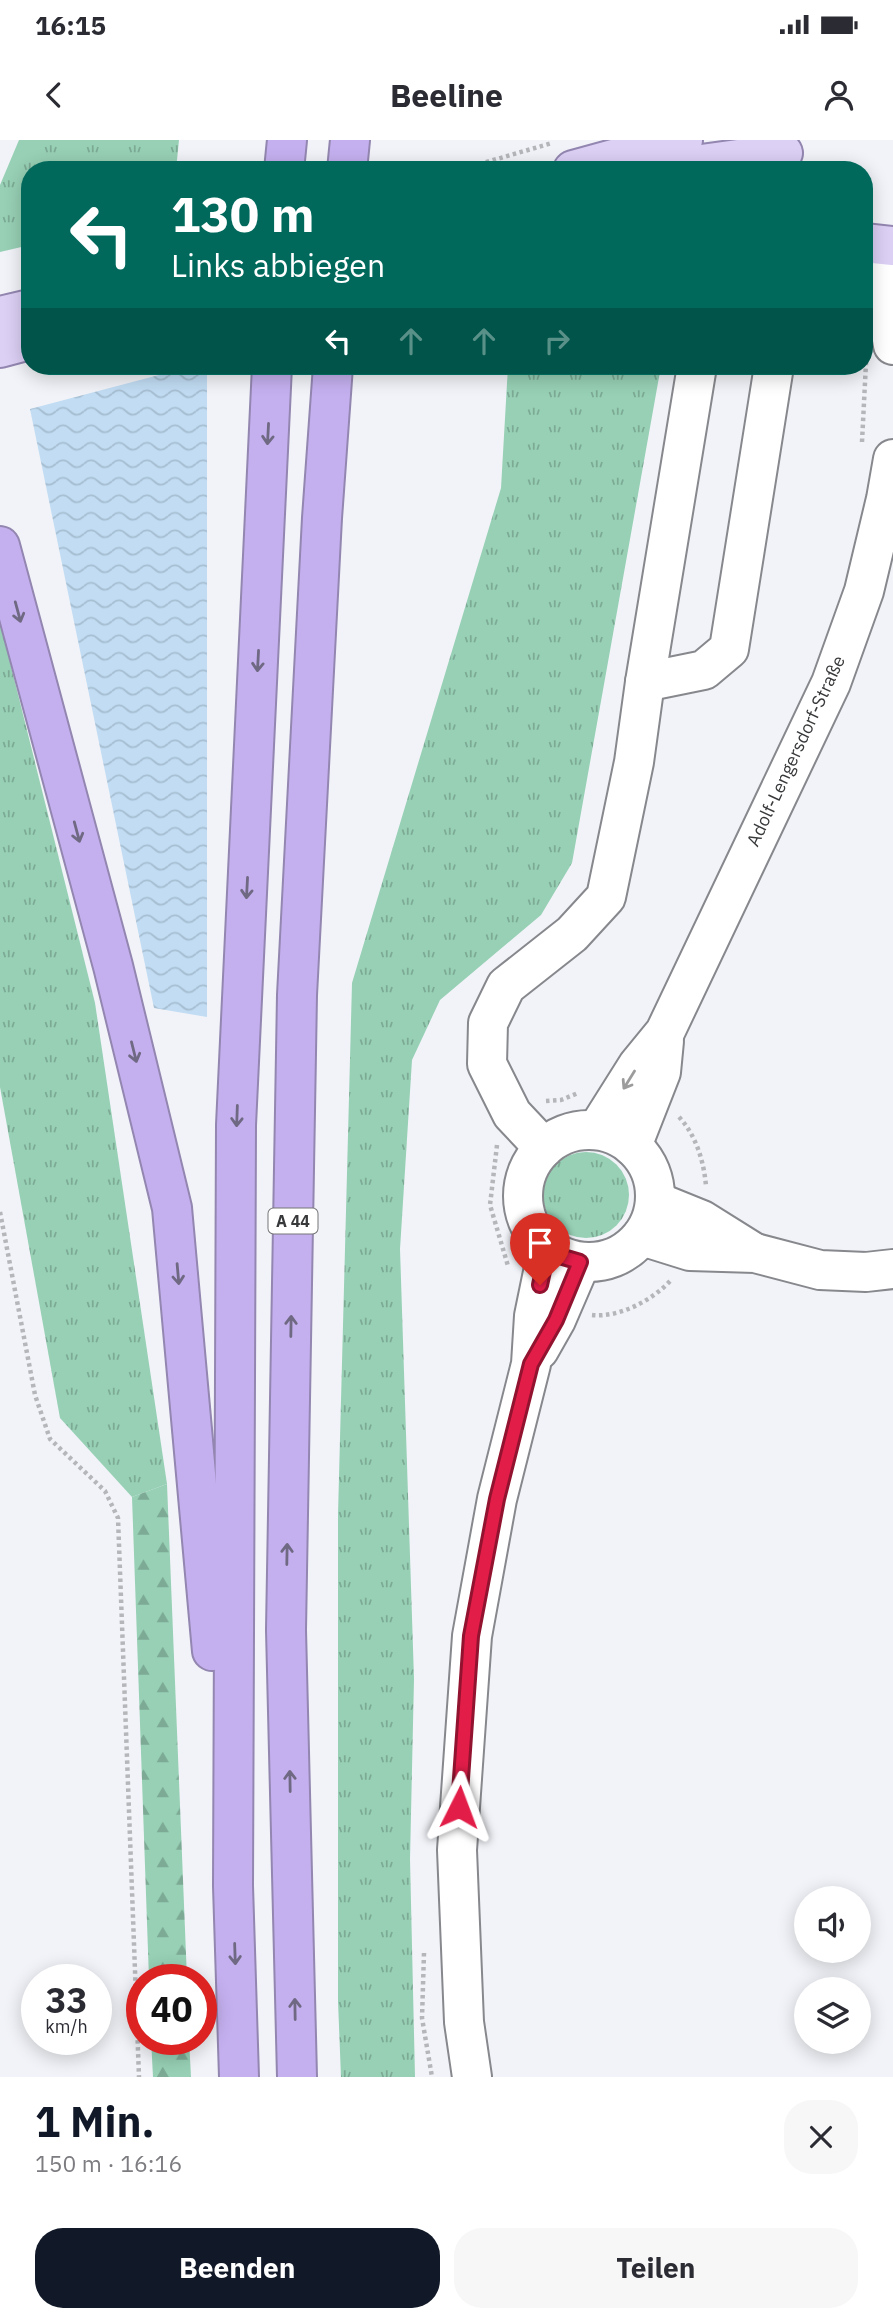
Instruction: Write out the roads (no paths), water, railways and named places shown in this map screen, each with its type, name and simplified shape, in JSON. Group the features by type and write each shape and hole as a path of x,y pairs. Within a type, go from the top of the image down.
{"highway":[{"path":"285,161 287,140"},
{"path":"348,161 349,140"},
{"path":"239,2077 233,1886 236,1125 272,375"},
{"name":"A 44","path":"297,2077 286,1630 297,995 322,518 332,375"},
{"path":"0,546 113,966 172,1209 233,1886"}],"main road":[{"path":"606,161 683,140"},
{"path":"727,161 785,154"},
{"path":"0,316 21,311"},
{"path":"0,348 21,342"}],"street":[{"path":"878,245 880,353"},
{"path":"544,1148 512,1114 487,1065 488,1023 506,986 572,934 606,897 634,762 695,375"},
{"path":"645,682 704,670 729,649 773,375"},
{"name":"Adolf-Lengersdorf-Straße","path":"597,1130 638,1065 665,1032 831,683 864,591 886,499 878,450"},
{"name":"Adolf-Lengersdorf-Straße","path":"632,1146 661,1072 665,1032"},
{"path":"597,1130 616,1136 632,1146 643,1157 650,1171 655,1185 655,1201 651,1220 630,1249 598,1262 564,1255 533,1231 524,1210 523,1188 530,1166 544,1148 560,1137 578,1131 597,1130"},
{"path":"655,1201 702,1220 755,1253"},
{"path":"642,1236 690,1251 755,1253 820,1270 866,1272 893,1269"},
{"path":"472,2077 464,2022 457,1850 470,1649 497,1499 531,1364 534,1316 564,1255"}],"water":[{"path":"159,375 207,375 207,1017 154,1008 30,409"}]}
